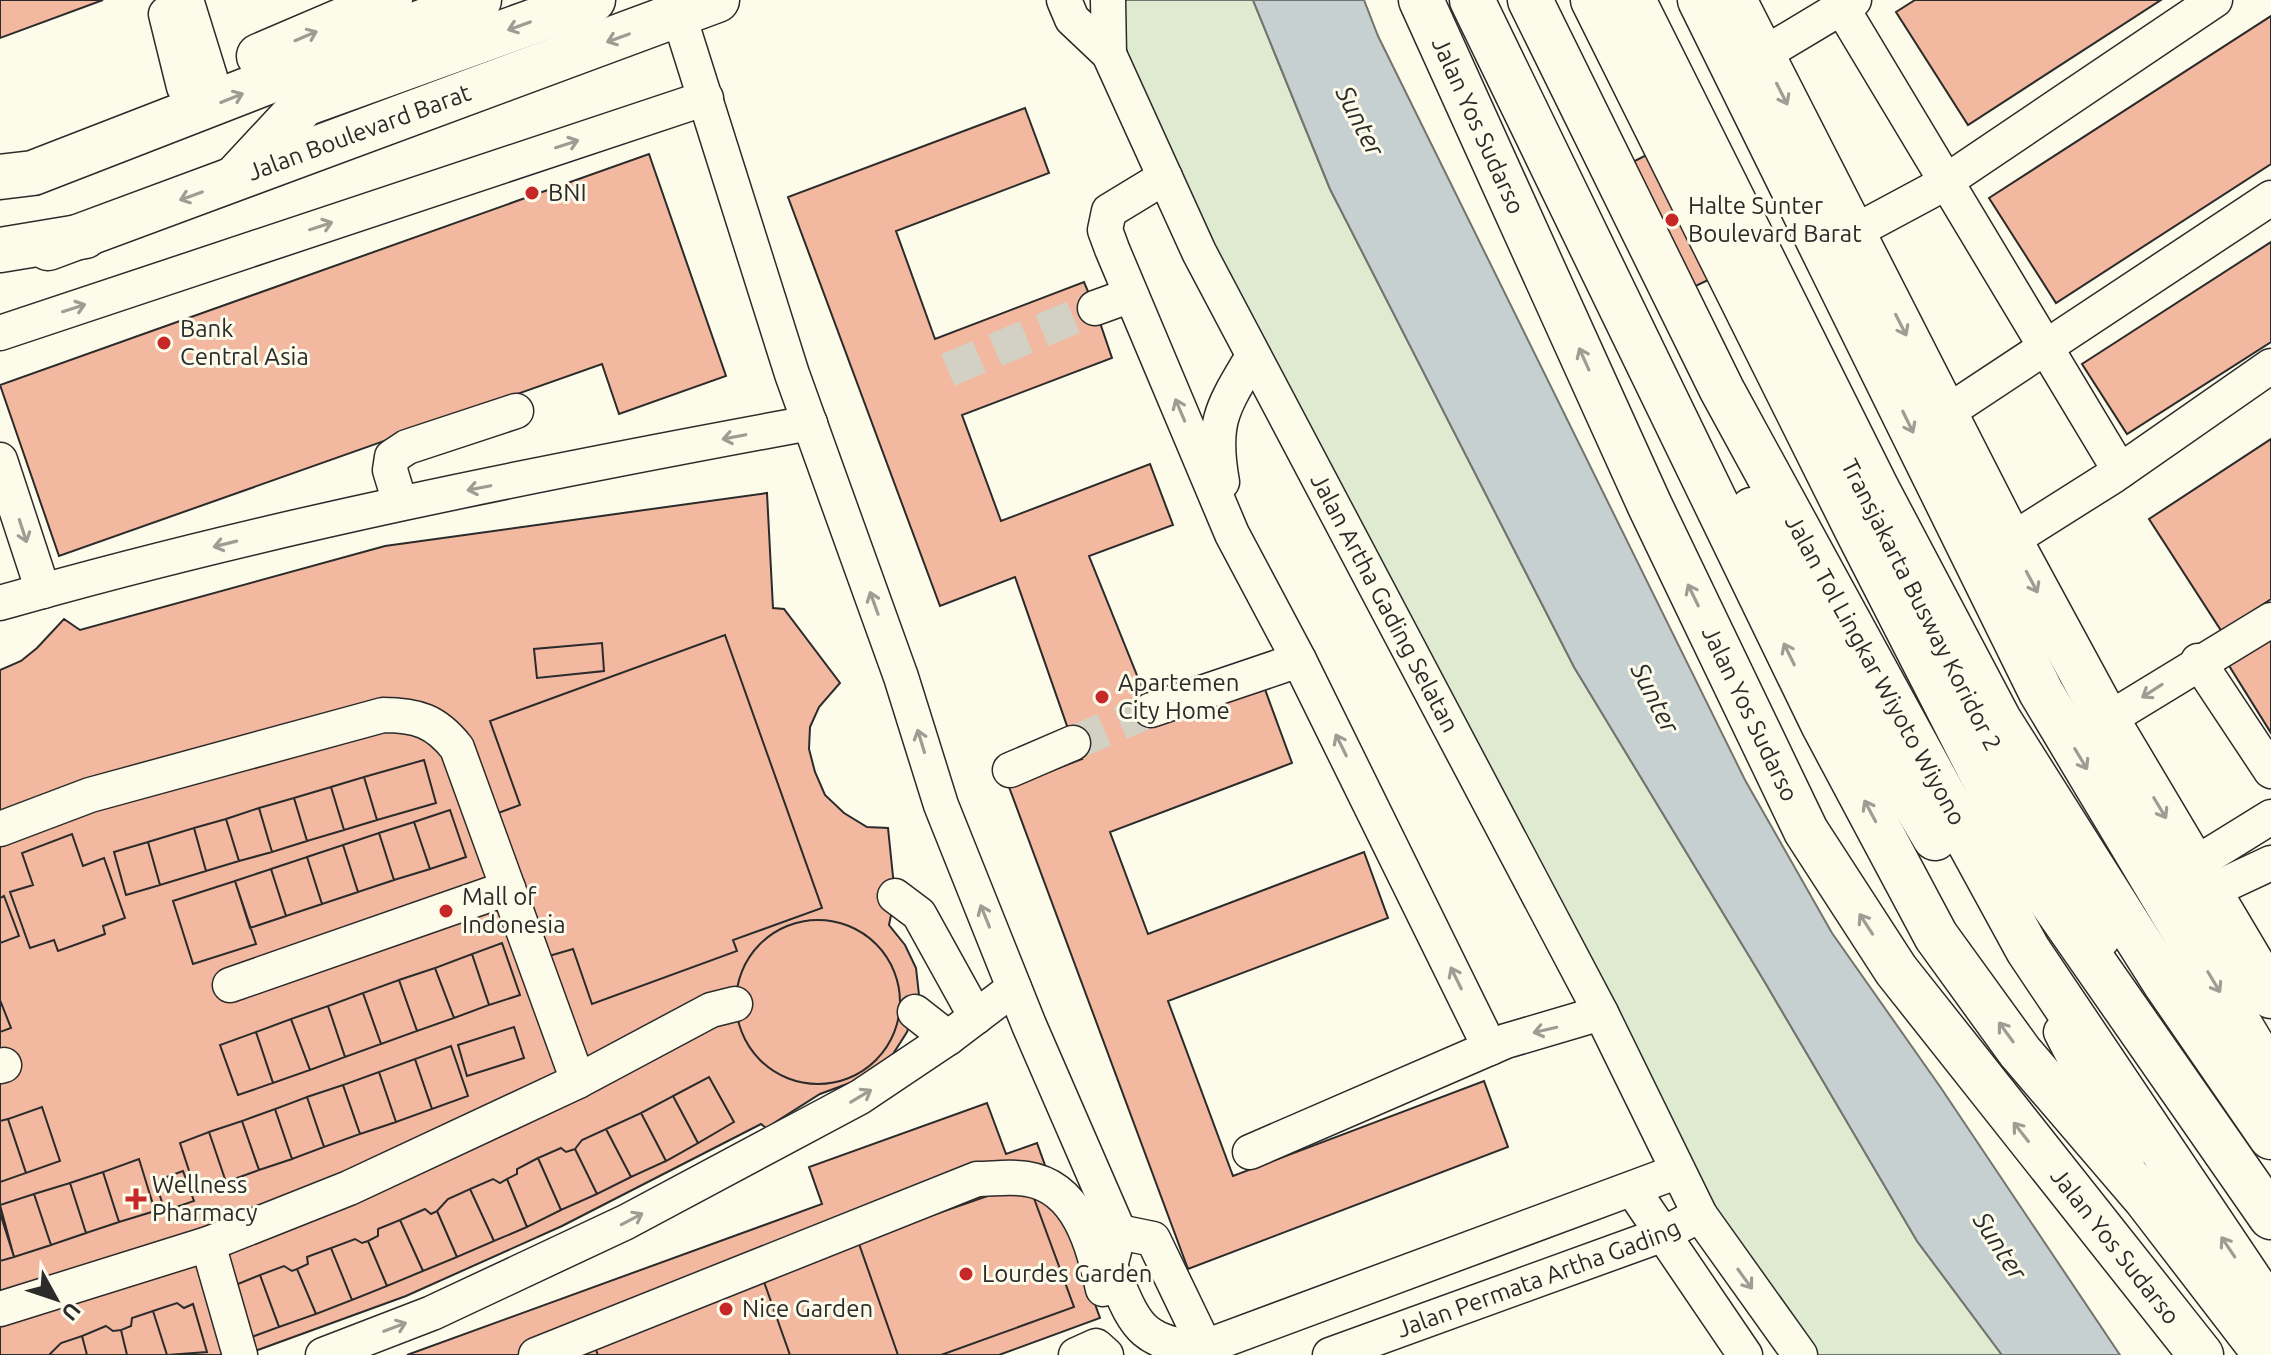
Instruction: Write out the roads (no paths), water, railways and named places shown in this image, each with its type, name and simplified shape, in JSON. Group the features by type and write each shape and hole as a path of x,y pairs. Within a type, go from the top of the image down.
{"main road":[{"path":"0,159 197,82 390,0"},
{"path":"0,177 33,173 63,162 479,0"},
{"path":"233,180 304,104 593,0"},
{"name":"Jalan Yos Sudarso","path":"1421,0 1650,506 1806,831 1896,970 2069,1194 2201,1355"},
{"path":"1472,0 1823,724 1936,936 2020,1052 2146,1199 2266,1355"},
{"path":"1501,0 1552,118 1823,649 2146,1199"},
{"name":"Jalan Tol Lingkar Wiyoto Wiyono","path":"1528,0 1722,390 2028,950 2271,1312"},
{"name":"Jalan Tol Lingkar Wiyoto Wiyono","path":"1593,0 2035,878 2271,1217"},
{"path":"1633,0 1974,689 2044,798 2105,922 2147,996 2271,1170"},
{"path":"1700,0 2041,692 2271,1077"},
{"path":"1734,0 2010,541 2107,720 2271,996"},
{"name":"Jalan Boulevard Barat","path":"0,264 85,236 698,8"},
{"path":"0,250 85,236"},
{"path":"1877,489 1999,720 2165,983 2271,1137"}],"street":[{"name":"Jalan Artha Gading Selatan","path":"1064,0 1072,19 1109,54 1253,356 1601,1013 1700,1215 1800,1355"},
{"name":"Jalan Artha Gading Selatan","path":"1108,0 1109,54"},
{"path":"1528,0 1629,230 1725,417 2010,951 2078,1061 2146,1199"},
{"name":"Transjakarta Busway Koridor 2","path":"1613,0 1982,727 2084,913 2271,1186"},
{"path":"1854,232 1940,184 2215,0"},
{"path":"1762,55 1848,4 1940,184 2047,348 2120,471"},
{"path":"698,8 706,98 810,423 901,677 944,813 1014,988 1119,1232 1110,1266 1142,1331 1192,1352 1633,1190 1672,1160"},
{"path":"177,10 197,82"},
{"path":"0,333 706,98"},
{"path":"1165,177 1109,211 1104,221 1131,295 1232,534 1299,660 1490,1048"},
{"path":"1946,413 2271,198"},
{"path":"1095,308 1131,295"},
{"path":"1232,534 1216,445 1221,415 1253,356"},
{"path":"2010,541 2120,471 2271,366"},
{"path":"400,503 390,470 392,457 407,447 516,411"},
{"path":"0,603 400,503 810,423"},
{"path":"0,460 43,591"},
{"path":"2107,720 2198,661 2271,620"},
{"path":"1151,710 1299,660"},
{"path":"2198,661 2271,771"},
{"path":"0,829 121,787 383,715 414,715 442,729 457,748 578,1081"},
{"path":"1010,770 1073,743"},
{"path":"2203,877 2271,817"},
{"path":"2203,877 2271,863"},
{"path":"230,985 508,888"},
{"path":"895,896 919,914 976,1017"},
{"path":"323,1355 432,1313 626,1222 860,1097 948,1038 1014,988"},
{"path":"0,1309 208,1244 349,1188 578,1081 711,1010 735,1004"},
{"path":"915,1012 948,1038"},
{"path":"1250,1152 1490,1048 1601,1013"},
{"path":"536,1355 977,1179 1029,1179 1060,1195 1082,1219 1093,1247 1104,1295 1127,1338 1141,1355"},
{"path":"1633,1190 1745,1355"},
{"name":"Jalan Permata Artha Gading","path":"1330,1355 1661,1235 1700,1215"},
{"path":"1119,1232 1153,1239 1192,1352"},
{"path":"208,1244 240,1355"},
{"path":"1076,1355 1096,1346 1106,1355"}],"water":[{"name":"Sunter","path":"1253,0 1364,0 1378,36 1745,780 1832,933 1941,1088 2120,1355 2002,1355 1917,1241 1574,667 1330,189"}],"tunnel":[{"path":"948,370 1095,308"},
{"path":"1073,743 1151,710"}],"place":[{"name":"BNI","path":"532,193"},
{"name":"Halte Sunter Boulevard Barat","path":"1672,220"},
{"name":"Bank Central Asia","path":"164,343"},
{"name":"Apartemen City Home","path":"1102,697"},
{"name":"Mall of Indonesia","path":"446,911"},
{"name":"Wellness Pharmacy","path":"136,1199"},
{"name":"Lourdes Garden","path":"966,1274"},
{"name":"Nice Garden","path":"726,1309"}]}
